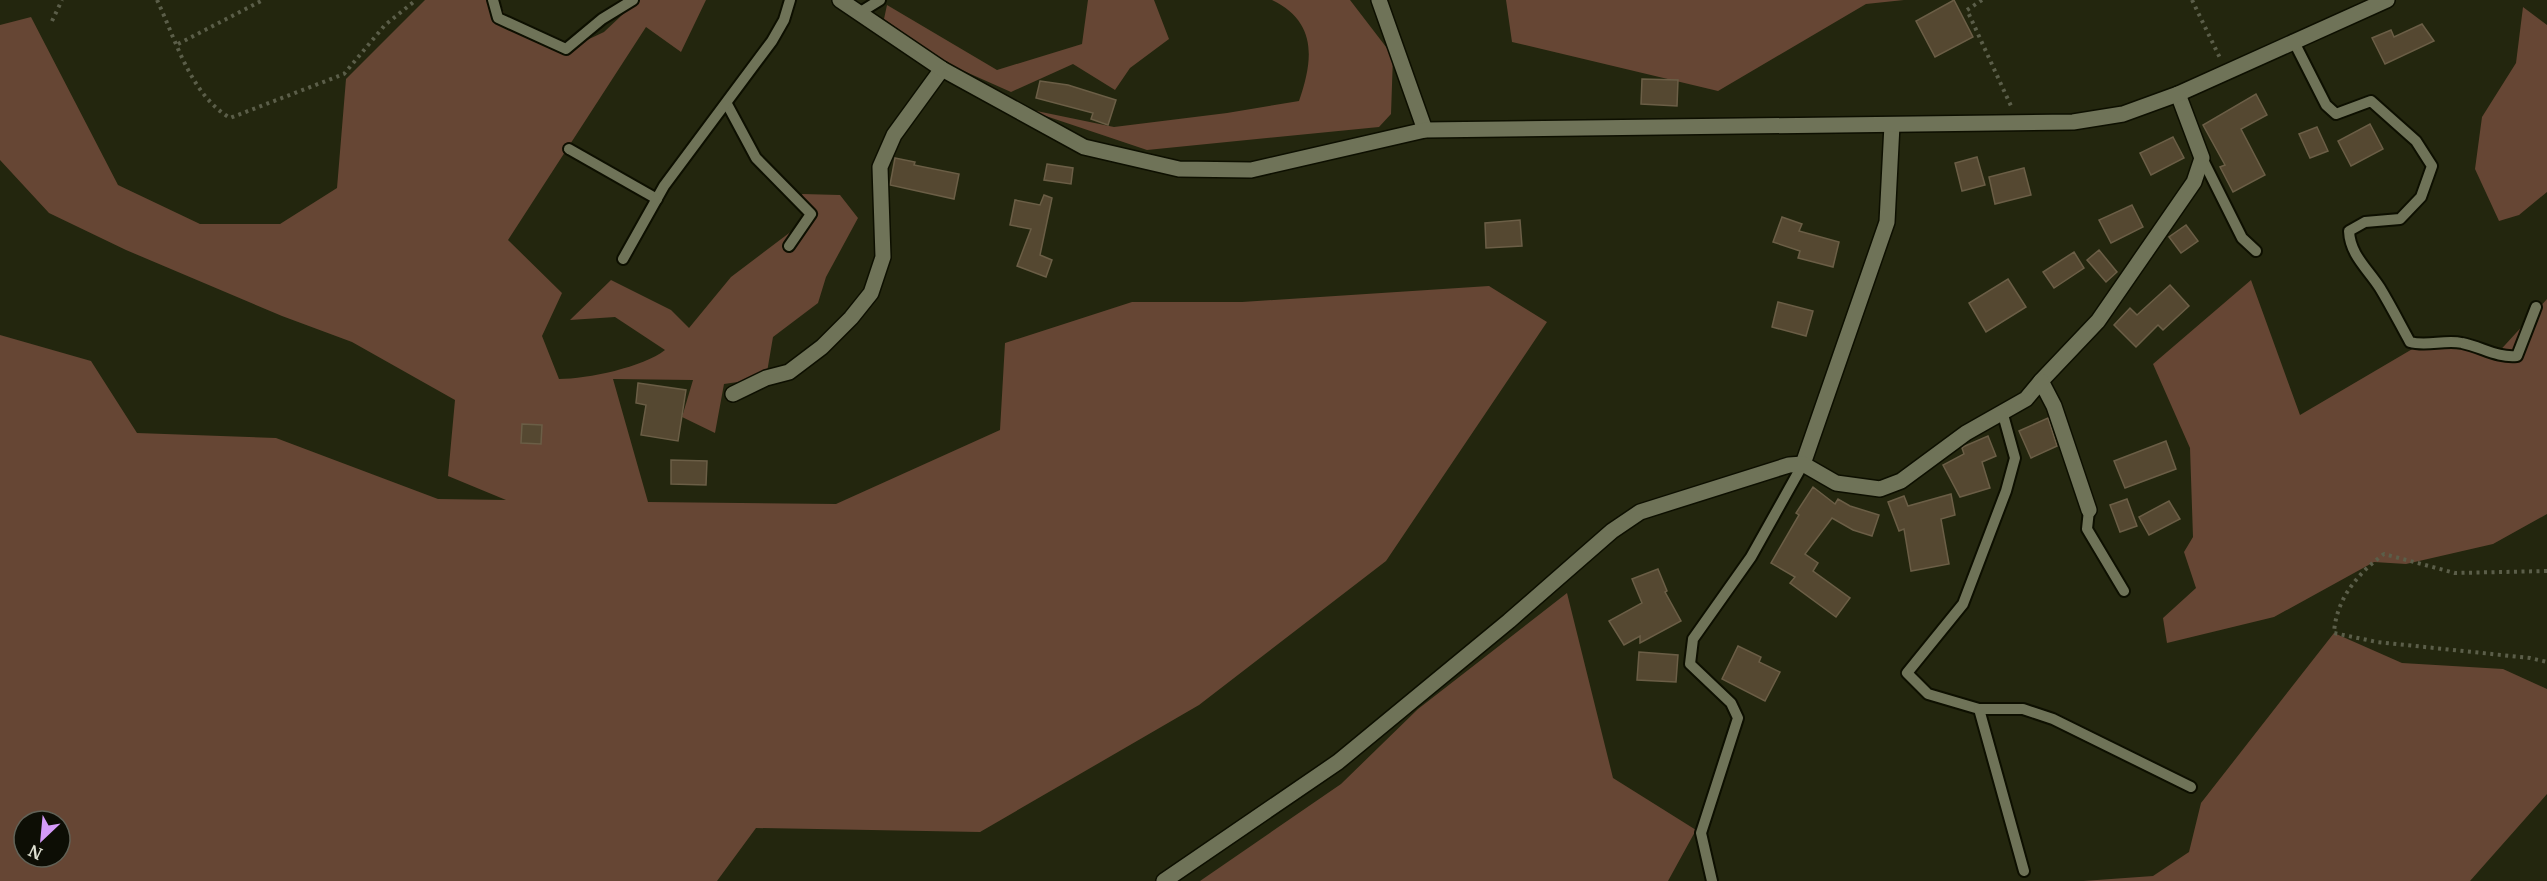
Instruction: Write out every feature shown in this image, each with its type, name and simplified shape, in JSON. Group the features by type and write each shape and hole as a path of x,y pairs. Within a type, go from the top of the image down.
{"street":[{"path":"840,0 942,69 1084,147 1179,170 1251,170 1425,130 2073,122 2123,114 2178,94 2293,40 2387,0"},
{"path":"1379,0 1425,130"},
{"path":"733,394 766,378 789,372 822,347 851,318 871,293 883,257 880,167 894,135 942,69"},
{"path":"1164,881 1338,762 1612,531 1640,512 1789,465 1803,464 1836,483 1880,489 1901,481 1966,433 2026,399 2098,321 2194,182 2202,158 2178,94"},
{"path":"1803,464 1887,222 1892,125"},
{"path":"2041,381 2054,406 2089,510"}],"lane":[{"path":"494,0 498,18 566,49 602,19 633,0"},
{"path":"623,259 657,199 772,41 784,20 790,0"},
{"path":"859,13 880,0"},
{"path":"2293,40 2325,105 2336,114 2371,101 2416,141 2432,166 2421,197 2400,219 2364,222 2349,231 2349,243 2355,255 2380,288 2410,342 2418,345 2461,342 2504,357 2517,356 2536,307"},
{"path":"727,104 756,158 811,214 789,246"},
{"path":"568,149 657,199"},
{"path":"2202,158 2242,238 2256,251"},
{"path":"2002,411 2015,458 2006,491 1963,604 1907,673 1928,694 1979,709 2023,709 2053,719 2191,787"},
{"path":"1712,881 1701,833 1738,718 1731,703 1690,664 1693,639 1751,557 1803,464"},
{"path":"2089,510 2087,529 2124,591"},
{"path":"1979,709 2025,871"}],"path":[{"path":"52,21 62,0"},
{"path":"157,0 193,78 214,108 230,118 344,74 384,25 416,0"},
{"path":"178,44 263,0"},
{"path":"1982,0 1967,10 2019,123"},
{"path":"2192,0 2227,72"},
{"path":"2547,572 2455,573 2384,554 2361,571 2335,614 2334,633 2377,642 2530,658 2547,663"}],"shaded area":[{"path":"425,0 499,0 507,21 572,47 604,32 638,0 706,0 681,52 646,27 508,240 562,293 542,336 559,379 615,371 643,362 665,350 615,317 570,320 611,280 671,310 689,328 731,277 809,218 802,194 840,195 858,218 826,277 818,303 773,337 766,378 724,384 715,433 682,417 693,380 613,379 648,502 836,504 1000,430 1005,343 1132,302 1242,302 1489,286 1547,322 1386,561 1199,705 980,832 756,828 717,881 0,881 0,335 91,361 137,433 276,438 438,499 506,500 448,476 455,400 352,342 282,316 126,250 49,213 0,160 0,25 31,17 118,185 200,224 280,224 337,188 346,79"},
{"path":"1088,0 1154,0 1169,39 1130,68 1115,90 1073,64 1011,92 948,64 884,19 887,5 997,70 1082,44"},
{"path":"1272,0 1350,0 1393,56 1391,114 1379,127 1147,150 1022,108 1114,127 1227,113 1299,101 1307,71 1308,44 1298,19"},
{"path":"1506,0 1904,0 1866,4 1718,91 1512,42"},
{"path":"2523,7 2547,25 2547,192 2519,215 2499,221 2475,169 2482,117 2516,63"},
{"path":"2251,280 2300,415 2426,341 2495,356 2547,299 2547,514 2493,544 2406,564 2374,562 2274,617 2167,643 2163,618 2196,588 2184,552 2193,537 2190,448 2153,364"},
{"path":"1567,593 1613,778 1696,830 1668,881 1200,881 1341,784 1418,709"},
{"path":"2334,633 2402,663 2503,669 2547,689 2547,794 2470,881 2083,881 2153,876 2189,852 2201,803"}],"building":[{"path":"1954,0 1973,37 1935,57 1916,21"},
{"path":"2422,24 2434,41 2385,64 2372,38 2391,30 2394,37"},
{"path":"1642,79 1678,80 1677,106 1641,104"},
{"path":"1040,81 1068,85 1116,100 1108,125 1091,119 1093,113 1036,98"},
{"path":"2256,94 2267,115 2241,129 2265,175 2233,192 2220,167 2225,165 2203,125"},
{"path":"2370,124 2383,149 2351,166 2338,141"},
{"path":"2317,127 2328,151 2310,158 2299,134"},
{"path":"2173,137 2184,158 2151,175 2140,153"},
{"path":"1977,157 1985,185 1962,191 1955,163"},
{"path":"895,158 915,162 914,165 959,174 954,199 890,185"},
{"path":"1047,164 1073,168 1071,184 1044,180"},
{"path":"2024,168 2031,195 1995,204 1989,177"},
{"path":"1044,195 1052,198 1040,255 1052,260 1046,277 1017,266 1031,229 1010,225 1015,200 1040,205"},
{"path":"2132,205 2143,227 2111,243 2099,220"},
{"path":"1782,217 1802,224 1799,231 1839,242 1833,267 1798,258 1800,251 1773,242"},
{"path":"1520,220 1522,246 1486,248 1485,223"},
{"path":"2186,225 2198,241 2181,253 2169,237"},
{"path":"2099,250 2117,272 2106,282 2087,260"},
{"path":"2074,252 2084,268 2054,288 2043,272"},
{"path":"2008,279 2026,307 1986,332 1969,303"},
{"path":"2170,285 2189,306 2163,330 2158,325 2136,347 2114,325 2130,308 2137,315"},
{"path":"1778,302 1813,311 1806,336 1772,327"},
{"path":"638,383 686,390 678,441 641,435 646,405 636,403"},
{"path":"2048,418 2057,446 2031,458 2019,431"},
{"path":"522,424 542,425 541,444 521,443"},
{"path":"1988,436 1996,456 1982,462 1990,488 1960,497 1943,465 1964,454 1962,448 1965,446"},
{"path":"2166,441 2176,469 2125,488 2114,461"},
{"path":"671,460 707,461 706,485 671,484"},
{"path":"1813,487 1835,504 1838,499 1850,506 1879,515 1872,536 1853,530 1832,518 1805,554 1818,563 1813,571 1850,598 1836,617 1790,583 1795,577 1771,563 1799,515 1796,513"},
{"path":"1951,494 1955,515 1941,519 1949,564 1911,571 1904,529 1899,531 1888,502 1904,496 1908,506"},
{"path":"2127,499 2137,526 2120,532 2110,505"},
{"path":"2169,501 2180,519 2149,535 2139,517"},
{"path":"1658,569 1667,591 1665,592 1681,621 1640,643 1640,636 1624,645 1609,621 1642,603 1632,579"},
{"path":"1738,646 1761,657 1759,662 1780,672 1765,701 1722,679"},
{"path":"1639,652 1678,655 1676,682 1637,680"}]}
